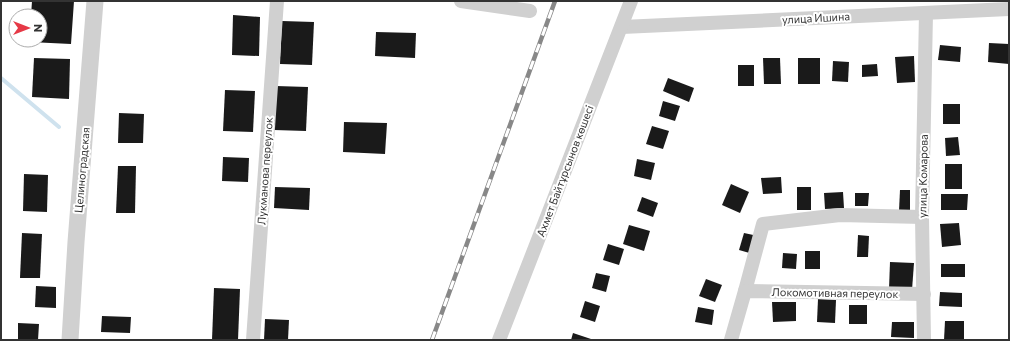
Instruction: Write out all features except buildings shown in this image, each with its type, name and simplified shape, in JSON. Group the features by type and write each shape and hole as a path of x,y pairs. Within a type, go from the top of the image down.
{"street":[{"name":"Целиноградская","path":"70,340 76,242 95,1"},
{"name":"Лукманова переулок","path":"253,340 277,1"},
{"path":"461,1 530,11"},
{"name":"Ахмет Байтұрсынов көшесі","path":"499,340 631,1"},
{"name":"улица Ишина","path":"622,27 1009,9"},
{"name":"улица Комарова","path":"924,340 922,217 926,13"},
{"path":"731,340 763,224 840,215 922,217"},
{"name":"Локомотивная переулок","path":"745,291 924,294"}],"waterway":[{"path":"1,78 59,127"}],"railway":[{"path":"432,340 555,1"}]}
